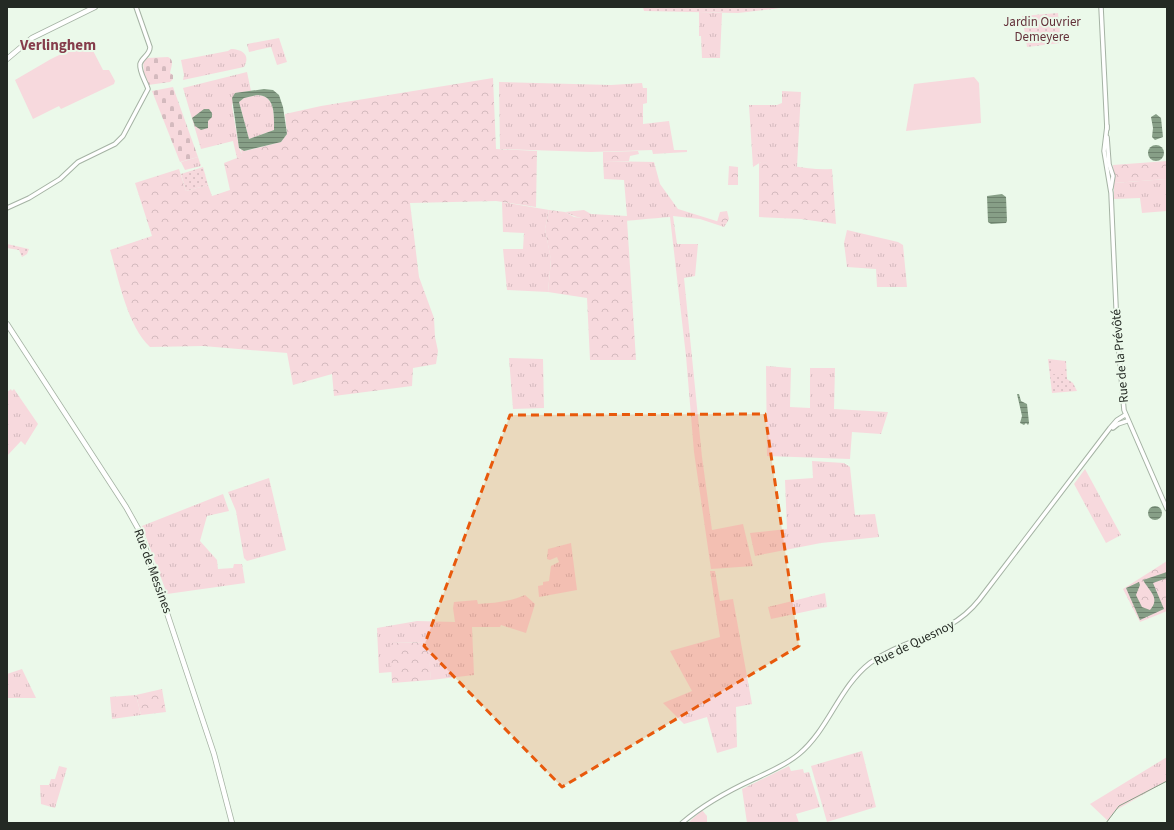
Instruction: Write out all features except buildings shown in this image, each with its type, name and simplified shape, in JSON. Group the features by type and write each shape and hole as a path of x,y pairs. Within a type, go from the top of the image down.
{"main road":[{"path":"7,59 32,38 95,7"},
{"name":"Rue de Messines","path":"7,324 126,507 142,535 214,754 232,823"}],"street":[{"path":"7,208 29,198 60,179 78,162 109,148 121,139 148,90 140,66 143,59 150,52 150,47 136,7"},
{"name":"Rue de la Prévôté","path":"1101,7 1109,165 1113,178 1111,193 1117,329 1125,415 1167,509"},
{"name":"Rue de Quesnoy","path":"682,823 716,798 786,764 800,754 809,744 851,682 872,662 893,651 945,629 964,617 979,600 1116,421 1125,415"},
{"name":"Rue de Quesnoy","path":"1099,443 1116,425 1127,421"}],"highlighted area":[{"path":"765,414 799,646 562,787 424,646 510,415"}],"green space":[{"path":"643,7 789,7 738,13 644,11"},
{"path":"699,12 722,13 720,58 702,58 701,36 699,36"},
{"name":"Jardin Ouvrier Demeyere","path":"1058,13 1061,43 1027,47 1022,16"},
{"path":"279,38 287,62 277,65 271,47 249,52 247,44"},
{"path":"88,41 103,70 109,70 115,81 114,84 61,109 59,106 33,119 15,80 51,59"},
{"path":"231,49 239,50 246,56 246,63 244,67 183,80 184,75 181,60 228,51"},
{"path":"168,57 172,62 170,73 173,75 173,79 170,82 148,85 144,73 143,61 147,58"},
{"path":"247,72 251,91 235,93 232,106 239,148 243,156 237,158 233,141 201,149 183,88"},
{"path":"974,77 979,83 981,123 906,131 914,84"},
{"path":"493,78 496,149 537,151 536,207 496,201 410,203 419,277 434,318 435,337 438,351 436,364 413,368 412,386 334,396 332,374 293,385 287,353 203,346 150,347 142,338 135,327 125,302 110,250 152,236 135,183 179,169 186,191 208,185 212,196 230,190 224,163 242,156 241,149 245,151 281,142 287,134 285,114 321,106"},
{"path":"499,82 611,85 642,83 643,88 647,88 647,103 643,104 643,124 669,121 674,150 687,150 687,152 653,154 652,150 591,152 500,149"},
{"path":"173,87 198,157 180,162 152,91"},
{"path":"782,91 801,92 797,167 761,162 753,167 749,105 777,105 782,103"},
{"path":"257,95 268,98 271,102 274,113 274,130 249,139 239,102 244,98"},
{"path":"638,151 639,154 630,156 629,161 603,161 603,152"},
{"path":"198,157 201,166 185,170 181,162"},
{"path":"603,161 654,162 660,184 678,209 726,224 724,227 700,219 673,216 677,244 698,244 695,276 684,278 702,457 712,530 743,524 753,566 711,569 694,452 686,356 670,217 630,221 603,221 589,220 565,212 584,210 591,214 627,216 624,180 604,179"},
{"path":"1167,161 1167,179 1114,183 1113,165"},
{"path":"761,162 814,169 832,169 836,224 801,219 759,217 759,163"},
{"path":"729,166 738,167 738,185 728,185"},
{"path":"203,167 208,185 186,191 181,174"},
{"path":"1167,179 1167,211 1142,213 1140,198 1114,199 1114,183"},
{"path":"502,202 549,210 545,229 551,259 548,292 507,290 503,249 523,249 524,233 503,232"},
{"path":"549,210 565,212 574,217 598,220 627,220 636,360 590,360 587,298 548,292 551,260 545,229"},
{"path":"727,211 729,219 726,224 717,222 720,212"},
{"path":"847,230 898,242 903,245 907,287 877,287 876,269 847,267 844,243"},
{"path":"7,244 29,249 27,254 22,257 19,250 7,248"},
{"path":"509,358 543,359 544,408 513,409"},
{"path":"1048,359 1066,361 1067,379 1073,383 1077,391 1052,393"},
{"path":"1052,361 1064,361 1064,374 1051,374"},
{"path":"766,366 791,368 790,407 810,408 810,368 835,368 834,409 888,412 881,434 852,432 850,459 767,456"},
{"path":"11,389 12,391 14,389 38,424 25,445 21,441 7,456 7,392"},
{"path":"812,461 844,463 850,467 855,515 875,514 879,537 821,543 755,556 750,533 787,529 785,480 813,478"},
{"path":"1085,469 1121,535 1106,543 1074,484"},
{"path":"269,478 286,550 247,561 244,558 236,511 228,492"},
{"path":"223,494 229,511 207,516 200,541 217,560 218,569 233,568 234,564 242,564 245,583 167,594 142,526"},
{"path":"571,543 577,590 539,597 538,586 543,585 543,582 549,581 551,566 559,562 557,557 550,560 547,559 548,549"},
{"path":"1167,561 1167,611 1140,622 1123,589"},
{"path":"710,571 715,571 720,601 733,599 752,704 736,707 737,747 717,753 707,717 684,724 663,703 692,691 670,651 720,637"},
{"path":"825,593 827,607 771,619 768,607"},
{"path":"525,595 535,604 526,633 501,625 500,627 472,627 474,675 431,680 427,642 391,643 392,672 379,673 377,628 417,621 455,622 453,608 454,602 477,600 478,604 490,603 508,601"},
{"path":"428,642 431,680 392,683 390,643"},
{"path":"22,669 36,698 7,698 7,674"},
{"path":"162,689 166,712 141,715 136,695"},
{"path":"136,695 141,715 112,719 110,697"},
{"path":"862,751 876,807 827,822 811,766"},
{"path":"1167,757 1167,781 1116,810 1108,821 1090,804"},
{"path":"59,766 67,768 55,808 41,804 40,785 49,785 51,779 55,779"},
{"path":"789,766 791,771 803,769 804,773 809,772 820,807 796,814 799,823 747,823 742,789"},
{"path":"702,810 707,816 707,823 688,823"}],"shaded area":[{"path":"264,89 273,90 279,95 283,107 287,134 281,142 244,151 239,148 232,98 235,93","holes":["257,95 268,98 273,107 274,130 249,139 239,102 244,98"]},
{"path":"204,109 209,109 212,113 212,117 208,121 208,128 201,130 195,126 192,118"},
{"path":"1156,114 1161,118 1163,137 1155,140 1152,137 1153,128 1151,117"},
{"path":"1156,145 1163,150 1164,153 1159,160 1156,161 1149,156 1148,153 1153,146"},
{"path":"1002,194 1006,197 1007,221 1006,223 991,224 988,222 987,196"},
{"path":"1017,394 1019,394 1021,401 1027,404 1028,425 1026,423 1024,425 1020,423 1022,416"},
{"path":"1152,506 1158,506 1162,510 1162,516 1158,520 1152,520 1148,516 1148,510"},
{"path":"1167,572 1167,578 1153,583 1164,609 1140,620 1126,588 1139,582 1140,585 1136,595 1142,607 1150,610 1153,606 1154,598 1143,580"}],"waterway":[{"path":"1106,823 1119,806 1167,781"}],"district":[{"name":"Verlinghem","path":"58,45"}]}
